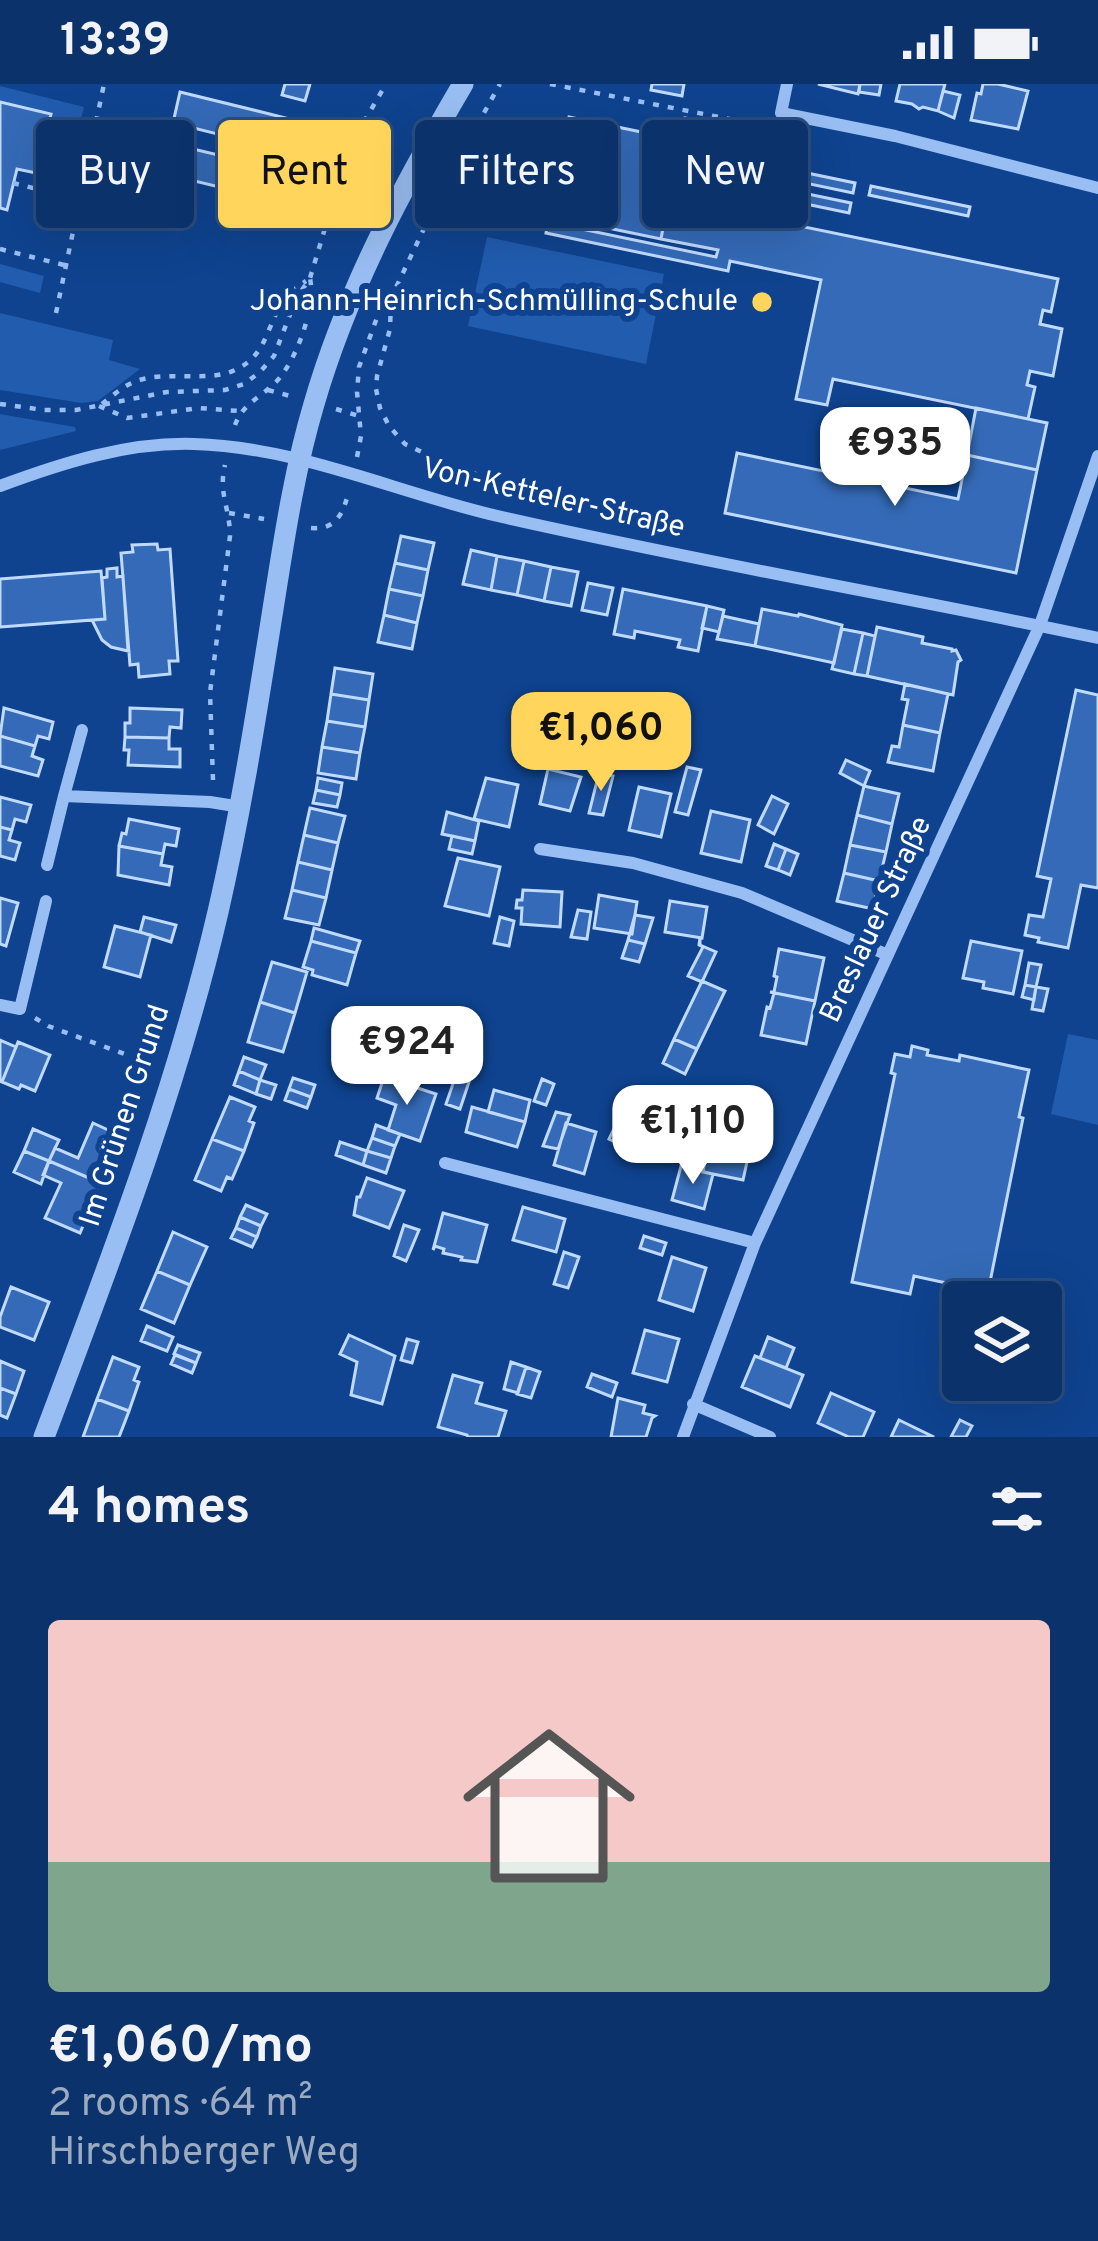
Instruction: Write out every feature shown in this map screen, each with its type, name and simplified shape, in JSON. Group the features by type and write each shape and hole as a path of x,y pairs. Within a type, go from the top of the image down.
{"street":[{"name":"Im Grünen Grund","path":"44,1437 175,1073 217,917 241,806 287,524 314,403 355,289 402,190 463,84"},
{"path":"787,84 782,113 896,136 1098,188"},
{"name":"Von-Ketteler-Straße","path":"0,486 98,454 158,445 229,448 353,472 458,506 548,527 1098,638"},
{"name":"Breslauer Straße","path":"683,1437 754,1243 1040,626 1098,456"},
{"path":"46,865 82,730"},
{"path":"64,796 241,806"},
{"path":"540,849 632,862 742,893 888,955"},
{"path":"0,1005 20,1009 46,901"},
{"path":"446,1163 754,1243"},
{"path":"693,1404 770,1437"}],"path":[{"path":"97,120 104,84"},
{"path":"0,404 44,410 98,406 167,392 225,390 260,372 274,356 296,298 310,278 343,172 386,84"},
{"path":"229,513 316,529 335,523 344,510 362,436 359,367 379,312 391,298 500,84"},
{"path":"550,84 760,125 782,113"},
{"path":"14,183 36,189"},
{"path":"56,313 74,228"},
{"path":"0,248 66,265"},
{"path":"98,406 134,382 232,372 243,366 262,347 286,297 310,278"},
{"path":"210,802 214,763 209,704 230,536 220,486 241,412 290,365 311,301 310,278"},
{"path":"391,298 390,329 376,376 380,408 389,426 404,444 449,465 538,495 548,527"},
{"path":"98,406 128,418 199,408 241,412"},
{"path":"20,1009 49,1026 175,1073"}],"shaded area":[{"path":"0,86 84,107 81,120 49,120 50,114 0,102"},
{"path":"487,237 664,274 646,364 468,326"},
{"path":"0,264 44,276 40,293 0,282"},
{"path":"0,313 113,340 109,360 140,369 98,401 81,403 0,390"},
{"path":"0,414 75,427 76,431 0,450"},
{"path":"1068,1034 1098,1040 1098,1125 1051,1114"}],"building":[{"path":"285,84 310,84 305,101 282,95"},
{"path":"652,84 684,84 682,96 651,90"},
{"path":"818,84 860,84 858,94"},
{"path":"860,84 881,84 879,95 859,92"},
{"path":"900,84 945,84 938,111 896,101"},
{"path":"983,84 1028,91 1018,129 971,120"},
{"path":"943,91 960,95 954,118 938,111"},
{"path":"180,92 290,119 218,120 218,134 194,128 194,120 174,120"},
{"path":"0,102 51,114 49,120 36,120 36,173 17,169 7,210 0,208"},
{"path":"618,127 642,132 642,228 663,228 661,239 608,228 618,228"},
{"path":"194,149 218,155 218,187 194,181"},
{"path":"808,173 855,183 853,193 808,184"},
{"path":"871,186 970,207 968,216 869,195"},
{"path":"808,194 851,203 849,213 808,204"},
{"path":"547,228 577,228 716,257 718,250 661,239 663,228 808,228 1058,279 1051,312 1043,310 1040,324 1062,329 1053,376 1030,371 1027,385 1035,387 1028,419 833,379 827,405 796,399 821,280 730,261 728,271 546,233"},
{"path":"976,408 1047,423 1037,470 967,455"},
{"path":"737,453 958,499 967,455 1037,470 1016,573 725,513"},
{"path":"401,536 434,543 428,570 395,563"},
{"path":"157,544 158,550 170,549 178,661 169,661 170,674 139,677 138,664 130,665 121,553 133,552 132,545"},
{"path":"471,550 497,556 491,590 463,584"},
{"path":"497,556 524,561 517,595 491,590"},
{"path":"524,561 551,567 544,601 517,595"},
{"path":"395,563 428,570 423,596 389,589"},
{"path":"551,567 578,572 571,606 544,601"},
{"path":"117,568 117,577 123,576 128,651 102,640 92,620 105,619 102,578 107,577 107,569"},
{"path":"101,571 105,619 0,627 0,579"},
{"path":"588,583 613,588 607,615 582,610"},
{"path":"389,589 423,596 417,623 384,615"},
{"path":"623,589 707,606 698,651 678,647 680,640 635,631 634,638 614,634"},
{"path":"707,606 724,610 719,632 702,628"},
{"path":"762,609 842,625 834,663 755,646"},
{"path":"384,615 417,623 412,649 378,642"},
{"path":"723,616 759,624 755,646 717,639"},
{"path":"877,627 956,650 961,660 953,695 867,676"},
{"path":"842,629 863,633 854,674 832,669"},
{"path":"863,633 875,636 867,676 854,674"},
{"path":"335,668 373,674 369,700 331,694"},
{"path":"905,684 948,694 940,733 903,725 908,700 902,699"},
{"path":"1076,690 1098,695 1098,888 1081,885 1068,948 1025,935 1029,915 1043,917 1051,879 1037,876"},
{"path":"331,694 369,700 365,727 327,721"},
{"path":"4,708 53,722 49,739 38,736 35,746 0,736"},
{"path":"130,708 182,710 181,728 170,727 169,738 125,737"},
{"path":"327,721 365,727 360,753 322,747"},
{"path":"903,725 940,733 933,771 888,762 892,746 899,747"},
{"path":"0,736 35,746 32,756 43,760 38,776 0,766"},
{"path":"125,737 169,738 169,749 180,749 180,767 128,765"},
{"path":"322,747 360,753 356,779 318,773"},
{"path":"846,760 870,771 864,786 840,773"},
{"path":"687,767 701,770 688,815 675,812"},
{"path":"548,769 581,777 570,811 540,804"},
{"path":"599,773 613,776 603,815 589,813"},
{"path":"318,778 342,783 340,795 316,790"},
{"path":"486,778 518,785 509,827 474,819"},
{"path":"864,786 899,794 892,824 857,815"},
{"path":"639,787 671,794 661,837 629,830"},
{"path":"316,790 340,795 337,807 313,803"},
{"path":"772,796 788,804 774,834 758,825"},
{"path":"0,797 31,805 26,822 15,819 12,830 0,827"},
{"path":"310,808 345,816 338,843 304,835"},
{"path":"711,811 750,820 741,862 701,853"},
{"path":"447,812 479,821 475,841 442,834"},
{"path":"857,815 892,824 886,852 850,845"},
{"path":"129,819 179,829 176,846 165,844 163,854 119,846"},
{"path":"0,827 12,830 9,840 20,843 15,860 0,856"},
{"path":"304,835 338,843 332,870 298,862"},
{"path":"452,836 475,841 472,854 449,849"},
{"path":"774,844 786,849 778,870 766,866"},
{"path":"850,845 886,852 879,881 844,873"},
{"path":"119,846 163,854 161,865 172,867 169,885 118,875"},
{"path":"786,849 798,854 790,875 778,870"},
{"path":"458,858 500,867 489,916 445,906"},
{"path":"298,862 332,870 326,898 292,890"},
{"path":"844,873 879,881 873,909 837,901"},
{"path":"292,890 326,898 319,925 285,918"},
{"path":"523,890 562,892 560,927 521,924 522,908 516,908"},
{"path":"599,895 637,902 632,934 594,928"},
{"path":"0,898 18,903 6,946 0,944"},
{"path":"670,901 707,907 702,938 665,932"},
{"path":"578,910 591,912 587,939 571,937"},
{"path":"635,915 653,918 645,944 628,940"},
{"path":"144,917 176,925 171,942 140,932"},
{"path":"500,917 514,921 509,946 494,943"},
{"path":"115,926 151,935 140,977 104,967"},
{"path":"314,928 360,941 356,953 311,941"},
{"path":"700,938 700,945 716,952 702,982 688,976 703,947 699,945"},
{"path":"628,940 645,944 639,962 622,958"},
{"path":"311,941 356,953 347,985 312,975 313,970 303,967"},
{"path":"971,941 1022,951 1013,994 963,978"},
{"path":"779,949 824,958 815,1001 770,992 774,992"},
{"path":"272,962 307,972 295,1013 260,1002"},
{"path":"1029,963 1041,965 1036,987 1025,985"},
{"path":"702,981 725,991 697,1049 674,1039"},
{"path":"1025,985 1036,987 1034,1000 1022,997"},
{"path":"1036,987 1048,989 1043,1011 1032,1009"},
{"path":"770,992 815,1001 806,1044 761,1035 774,993"},
{"path":"260,1002 295,1013 283,1052 248,1042"},
{"path":"674,1039 697,1049 685,1074 663,1063"},
{"path":"0,1040 16,1047 2,1082 0,1081"},
{"path":"18,1042 50,1055 35,1091 2,1082"},
{"path":"912,1046 928,1050 927,1055 959,1061 960,1055 1029,1070 990,1281 942,1282 914,1276 910,1294 852,1282 895,1074 891,1073 895,1054 910,1057"},
{"path":"244,1057 266,1065 260,1080 239,1071"},
{"path":"239,1071 260,1080 256,1094 234,1085"},
{"path":"456,1075 470,1079 460,1109 446,1104"},
{"path":"384,1077 436,1094 420,1141 388,1130 396,1105 377,1098"},
{"path":"293,1078 315,1085 311,1097 289,1089"},
{"path":"542,1079 554,1084 546,1105 534,1101"},
{"path":"260,1080 276,1085 271,1099 256,1094"},
{"path":"720,1087 759,1095 753,1135 711,1127"},
{"path":"289,1089 311,1097 307,1108 285,1100"},
{"path":"494,1090 530,1100 525,1122 488,1112"},
{"path":"230,1097 255,1107 244,1151 212,1139"},
{"path":"472,1107 525,1122 517,1147 466,1132"},
{"path":"623,1110 636,1116 621,1145 609,1139"},
{"path":"556,1112 570,1115 558,1149 543,1146"},
{"path":"93,1123 121,1136 101,1183 49,1161 55,1148 78,1158"},
{"path":"566,1123 596,1132 584,1174 554,1165"},
{"path":"376,1125 400,1134 395,1146 372,1138"},
{"path":"711,1127 753,1135 743,1180 703,1172"},
{"path":"33,1129 59,1140 49,1161 24,1151"},
{"path":"372,1138 395,1146 391,1158 367,1151"},
{"path":"212,1139 244,1151 221,1191 195,1180"},
{"path":"340,1142 367,1151 363,1165 336,1155"},
{"path":"24,1151 49,1161 41,1184 14,1172"},
{"path":"367,1151 391,1158 386,1173 363,1165"},
{"path":"49,1161 101,1183 80,1233 45,1218 61,1183 43,1175"},
{"path":"681,1166 713,1174 704,1209 672,1200"},
{"path":"367,1178 404,1191 389,1228 354,1215"},
{"path":"246,1205 267,1214 261,1226 240,1217"},
{"path":"523,1207 565,1219 556,1252 513,1240"},
{"path":"443,1213 487,1225 477,1262 461,1260 435,1246 433,1250"},
{"path":"240,1217 261,1226 257,1237 236,1228"},
{"path":"404,1225 419,1230 406,1261 394,1256"},
{"path":"236,1228 257,1237 252,1247 231,1238"},
{"path":"173,1232 207,1247 190,1285 157,1271"},
{"path":"644,1236 666,1243 662,1255 640,1248"},
{"path":"564,1252 579,1257 568,1288 554,1284"},
{"path":"672,1257 706,1268 693,1311 659,1300"},
{"path":"157,1271 190,1285 174,1323 141,1309"},
{"path":"11,1287 49,1302 34,1340 0,1327"},
{"path":"147,1326 173,1337 167,1351 141,1341"},
{"path":"645,1330 679,1339 667,1382 633,1373"},
{"path":"349,1335 395,1356 382,1404 351,1395 357,1362 340,1354"},
{"path":"768,1337 794,1348 786,1368 760,1358"},
{"path":"407,1339 418,1342 412,1363 401,1360"},
{"path":"178,1345 200,1353 196,1363 174,1354"},
{"path":"175,1355 196,1363 192,1373 171,1364"},
{"path":"755,1356 803,1375 790,1407 742,1387"},
{"path":"113,1357 139,1367 129,1411 97,1399"},
{"path":"0,1361 24,1371 16,1394 0,1388"},
{"path":"511,1362 526,1367 518,1393 504,1389"},
{"path":"526,1367 540,1372 531,1398 517,1394"},
{"path":"592,1374 617,1383 612,1397 587,1387"},
{"path":"453,1375 482,1383 476,1403 506,1411 498,1437 468,1437 438,1427"},
{"path":"0,1388 16,1394 7,1418 0,1415"},
{"path":"831,1393 874,1412 863,1437 849,1437 818,1423"},
{"path":"618,1398 645,1405 643,1413 655,1416 646,1437 611,1437"},
{"path":"97,1399 129,1411 119,1437 83,1437"},
{"path":"899,1420 934,1437 891,1437"},
{"path":"960,1420 972,1426 966,1437 951,1437"}],"place":[{"name":"Johann-Heinrich-Schmülling-Schule","path":"762,302"}]}
